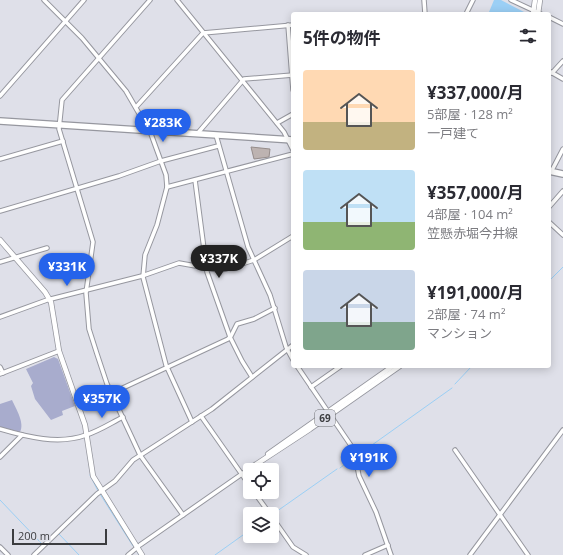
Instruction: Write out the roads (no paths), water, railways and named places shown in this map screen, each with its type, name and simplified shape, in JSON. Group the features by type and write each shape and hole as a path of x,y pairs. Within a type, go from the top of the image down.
{"highway":[{"path":"0,121 291,140"},
{"path":"0,124 32,124"},
{"path":"551,172 563,174"}],"main road":[{"path":"535,0 537,12"},
{"path":"537,12 540,0"},
{"path":"0,240 50,299 54,312 59,351 84,420 92,472 101,491 142,555"},
{"name":"69","path":"258,463 390,368"},
{"name":"69","path":"329,413 397,368"}],"street":[{"path":"44,0 98,59 137,106 150,131 161,161 167,187 157,225 145,255 143,275 167,367 192,422"},
{"path":"0,96 84,0"},
{"path":"150,0 62,100 59,126 93,245 87,290 89,329 104,376 140,455 183,515"},
{"path":"177,0 291,140"},
{"path":"424,0 425,12"},
{"path":"467,12 472,0"},
{"path":"511,0 535,12"},
{"path":"551,19 563,24"},
{"path":"137,106 203,33 288,25 291,62"},
{"path":"551,71 563,61"},
{"path":"551,73 563,79"},
{"path":"196,134 245,78 291,75"},
{"path":"277,123 291,115"},
{"path":"216,135 248,247 275,308 287,350 291,357"},
{"path":"0,160 63,141"},
{"path":"0,211 161,161 218,146"},
{"path":"551,170 563,149"},
{"path":"167,187 226,173 291,155"},
{"path":"195,180 206,268 230,337 252,378"},
{"path":"551,205 563,191"},
{"path":"551,224 563,235"},
{"path":"0,317 50,299 179,264 224,270 254,260 291,237"},
{"path":"0,262 48,248"},
{"path":"112,393 230,337 238,323 254,320 275,308"},
{"path":"34,555 101,491 115,481 129,464 140,455 201,416 291,347"},
{"path":"0,367 1,374 59,351"},
{"path":"298,368 354,450 359,476 373,503 391,555"},
{"path":"311,387 338,368"},
{"path":"201,416 243,477"},
{"path":"0,429 22,435 56,439 87,435 123,417"},
{"path":"470,555 563,430"},
{"path":"0,456 22,435"},
{"path":"455,450 528,555"},
{"path":"128,555 137,547 241,474"},
{"path":"279,527 293,547 305,554"},
{"path":"365,555 388,545"},
{"path":"0,547 8,555"}],"waterway":[{"path":"551,279 563,267"},
{"path":"455,384 470,368"},
{"path":"358,455 452,388"},
{"path":"340,468 352,459"},
{"path":"279,510 337,469"},
{"path":"90,475 98,491"},
{"path":"65,527 100,494 133,546"},
{"path":"0,500 42,544"},
{"path":"59,534 79,555"},
{"path":"215,555 243,535"},
{"path":"37,555 55,537"}]}
